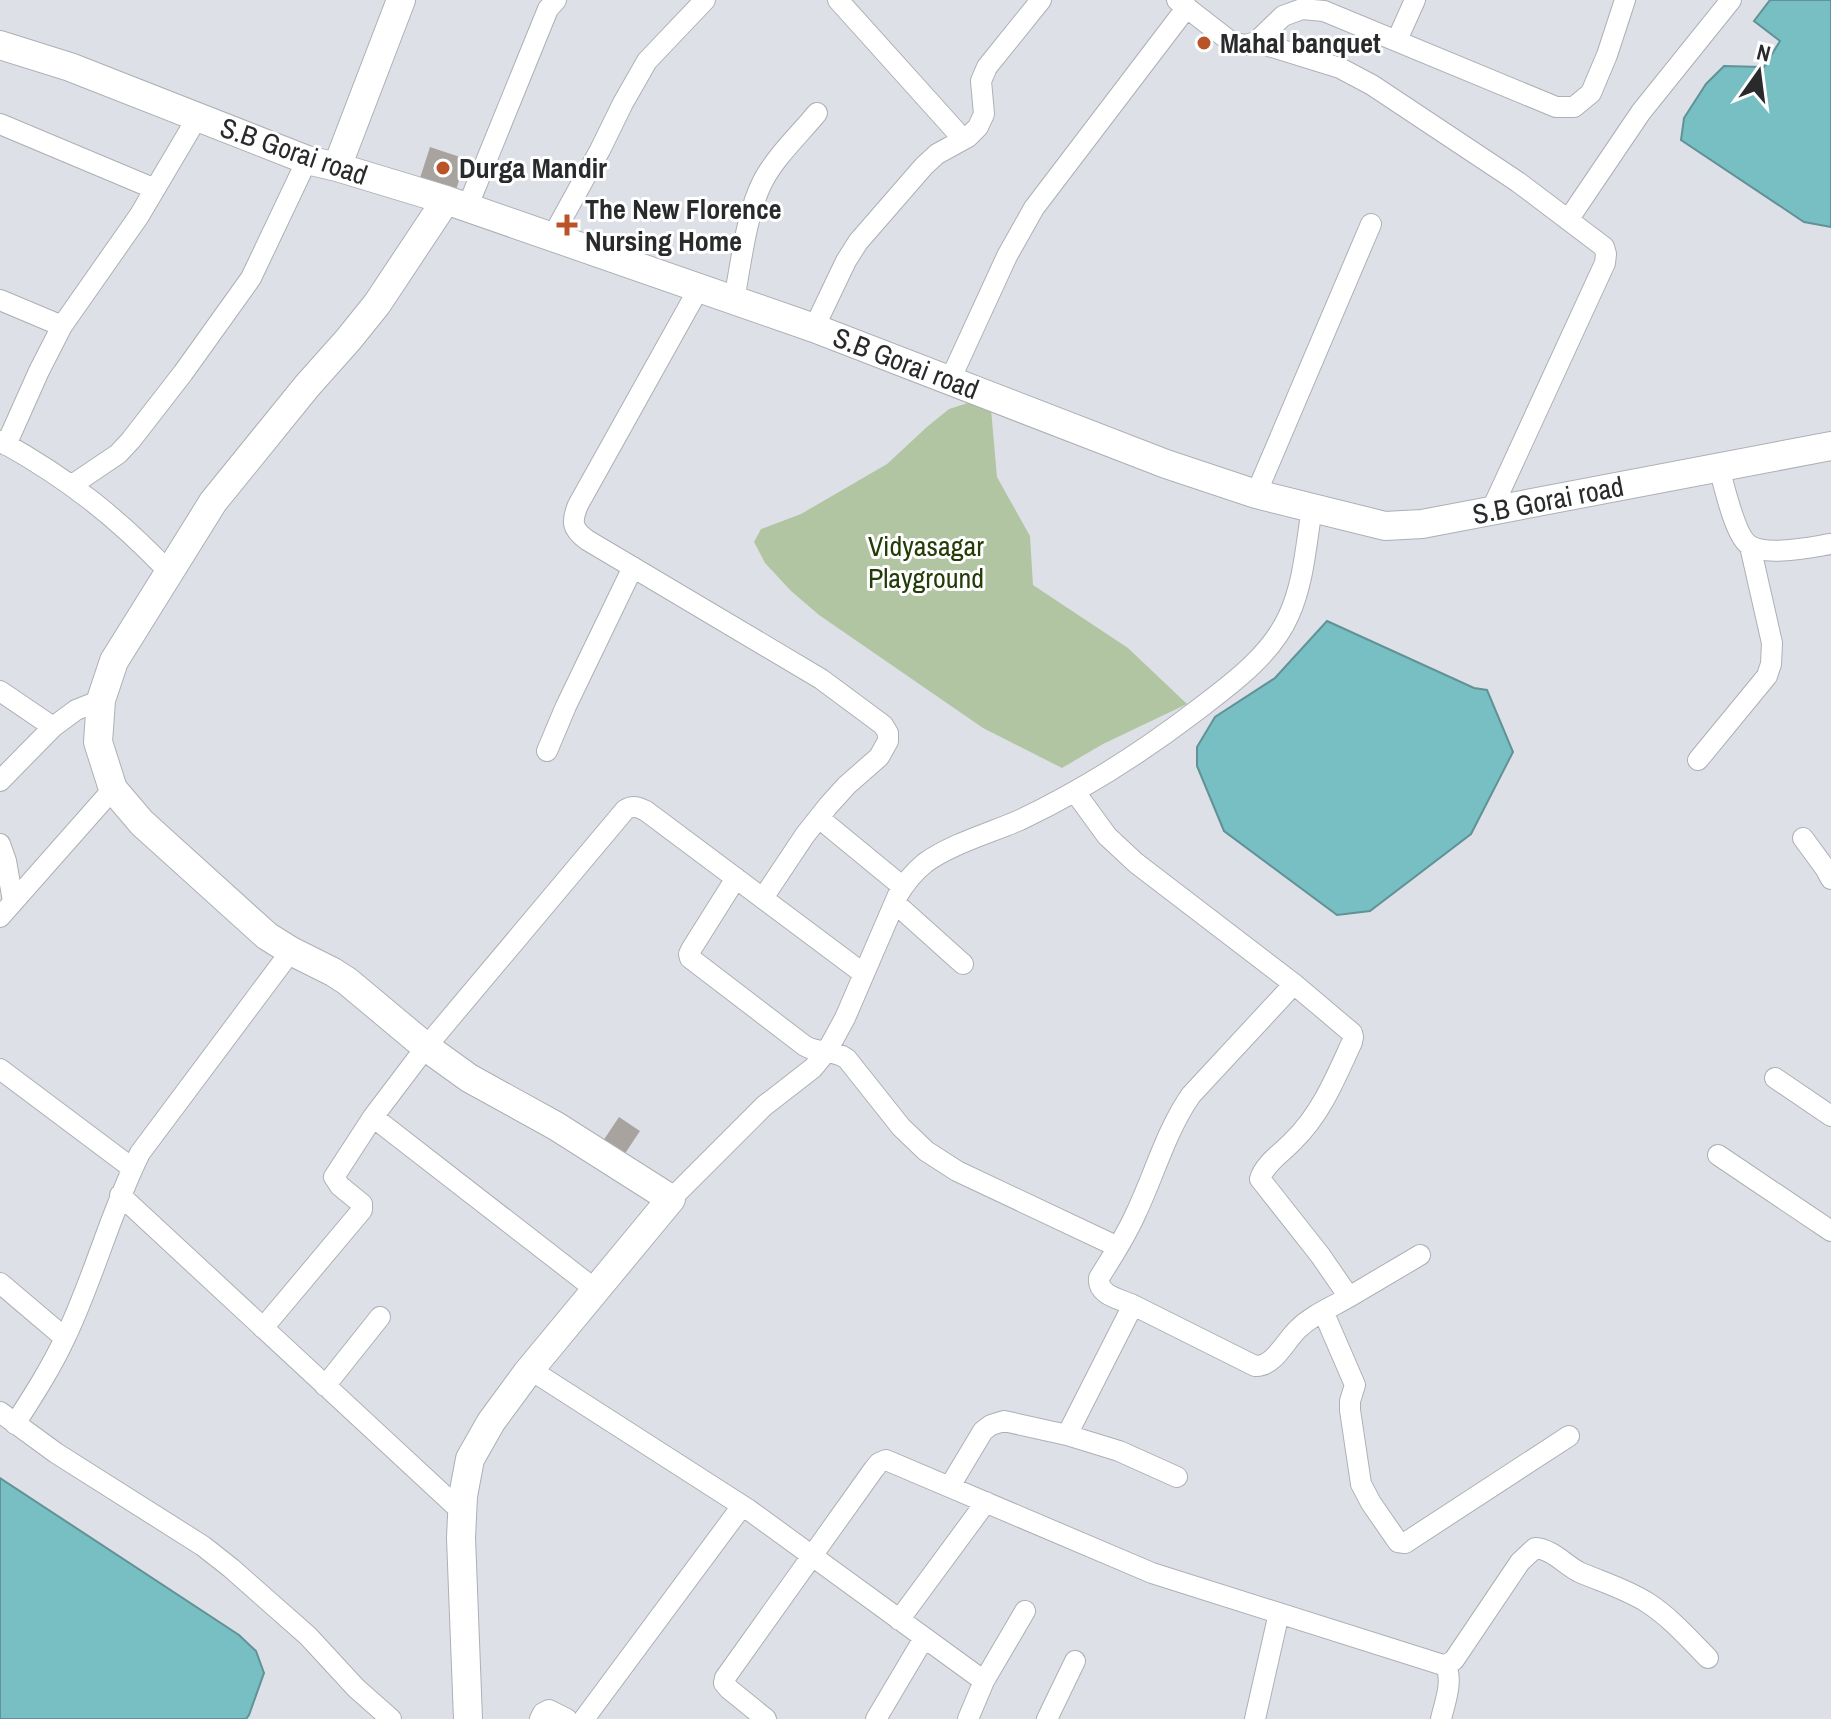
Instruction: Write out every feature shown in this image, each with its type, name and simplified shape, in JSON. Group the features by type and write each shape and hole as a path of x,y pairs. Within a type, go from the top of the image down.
{"street":[{"path":"337,167 401,0"},
{"path":"556,0 548,9 456,204 213,502 114,661 101,700 98,742 113,789 142,823 267,936 347,981 426,1047 469,1078 556,1126 671,1199"},
{"path":"552,237 647,61 705,0"},
{"path":"838,0 963,139"},
{"path":"814,328 858,242 924,166 978,127 984,114 981,81 987,67 1041,0"},
{"path":"1397,40 1415,0"},
{"path":"950,380 1007,256 1034,208 1182,4 1231,42 1245,45 1256,42 1283,16 1301,4 1397,40 1556,107 1574,107 1591,93 1625,0"},
{"path":"1568,220 1641,112 1731,0"},
{"path":"1256,42 1340,68 1372,85 1518,182 1604,247 1605,263 1491,511"},
{"name":"S.B Gorai road","path":"0,45 70,67 307,160 456,204 814,328 1166,464 1256,494 1385,526 1422,524 1831,446"},
{"path":"734,300 753,207 762,182 817,113"},
{"path":"169,572 136,537 72,485 3,443 62,326 139,216 197,118"},
{"path":"0,124 155,189"},
{"path":"72,485 118,454 131,440 241,295 263,257 307,160"},
{"path":"1256,494 1371,224"},
{"path":"699,288 574,515 573,524 578,533 821,679 883,725 888,733 888,741 879,757 847,785 819,818 763,898"},
{"path":"0,300 62,326"},
{"path":"1698,760 1767,676 1771,664 1772,643 1750,546 1739,534 1719,468"},
{"path":"468,1719 461,1538 463,1496 470,1459 491,1422 671,1199 764,1106 813,1068 827,1051 908,879 925,863 945,852 1075,792 1141,751 1234,682 1273,641 1288,617 1299,587 1312,508"},
{"path":"1750,546 1792,550 1831,544"},
{"path":"547,751 633,567"},
{"path":"0,691 53,727"},
{"path":"0,781 53,727 76,710 101,700"},
{"path":"7,909 113,789"},
{"path":"1075,792 1107,836 1136,863 1294,984 1352,1033 1352,1042 1319,1109 1299,1136 1264,1170 1260,1179 1349,1297"},
{"path":"263,1328 362,1210 362,1204 334,1177 373,1117 426,1047 630,807 646,811 864,974"},
{"path":"819,818 899,895 963,964"},
{"path":"1803,838 1831,879"},
{"path":"0,844 6,861 7,909"},
{"path":"736,878 692,948 690,958 805,1046 819,1052 834,1052 847,1059 901,1127 926,1151 957,1171 1118,1247"},
{"path":"291,951 140,1153 120,1195 65,1338 43,1381 7,1418 56,1453 213,1553 308,1636 356,1688 391,1719"},
{"path":"1294,984 1191,1095 1179,1112 1136,1214 1098,1284 1106,1293 1261,1367 1270,1362 1301,1326 1420,1255"},
{"path":"0,1069 132,1168"},
{"path":"1775,1078 1831,1116"},
{"path":"373,1117 596,1290"},
{"path":"1718,1155 1831,1231"},
{"path":"120,1195 462,1512"},
{"path":"0,1283 65,1338"},
{"path":"1067,1435 1133,1305"},
{"path":"1323,1311 1355,1385 1350,1410 1361,1484 1398,1542 1405,1543 1569,1436"},
{"path":"325,1386 380,1317"},
{"path":"531,1370 742,1506 984,1681"},
{"path":"950,1486 983,1431 1004,1421 1119,1451 1177,1477"},
{"path":"766,1719 729,1689 724,1683 725,1678 879,1463 886,1460 1152,1573 1446,1665 1454,1660 1520,1562 1535,1548 1543,1548 1578,1571 1646,1601 1708,1658"},
{"path":"899,1620 986,1502"},
{"path":"584,1719 742,1506"},
{"path":"968,1719 984,1681 1025,1611"},
{"path":"1255,1719 1279,1613"},
{"path":"876,1719 924,1638"},
{"path":"1047,1719 1075,1661"},
{"path":"1441,1719 1450,1682 1446,1665"},
{"path":"540,1719 549,1710 567,1719"}],"green space":[{"name":"Vidyasagar Playground","path":"971,402 991,409 997,477 1030,536 1033,585 1128,648 1187,704 1103,744 1062,768 983,728 819,615 765,563 754,542 761,529 801,514 887,464 949,409"}],"water":[{"path":"1770,0 1831,0 1831,227 1804,222 1681,140 1684,118 1706,84 1724,66 1764,67 1780,41 1754,21"},
{"path":"1327,621 1474,688 1487,690 1513,752 1471,834 1370,911 1337,915 1224,831 1197,766 1197,747 1215,717 1275,678"},
{"path":"0,1478 239,1635 256,1651 264,1673 246,1719 0,1719"}],"building":[{"name":"Durga Mandir","path":"430,147 466,159 456,190 420,178"},
{"path":"619,1117 640,1131 624,1155 603,1141"}],"place":[{"name":"Mahal banquet","path":"1204,43"},
{"name":"Durga Mandir","path":"443,168"},
{"name":"The New Florence Nursing Home","path":"567,225"}]}
